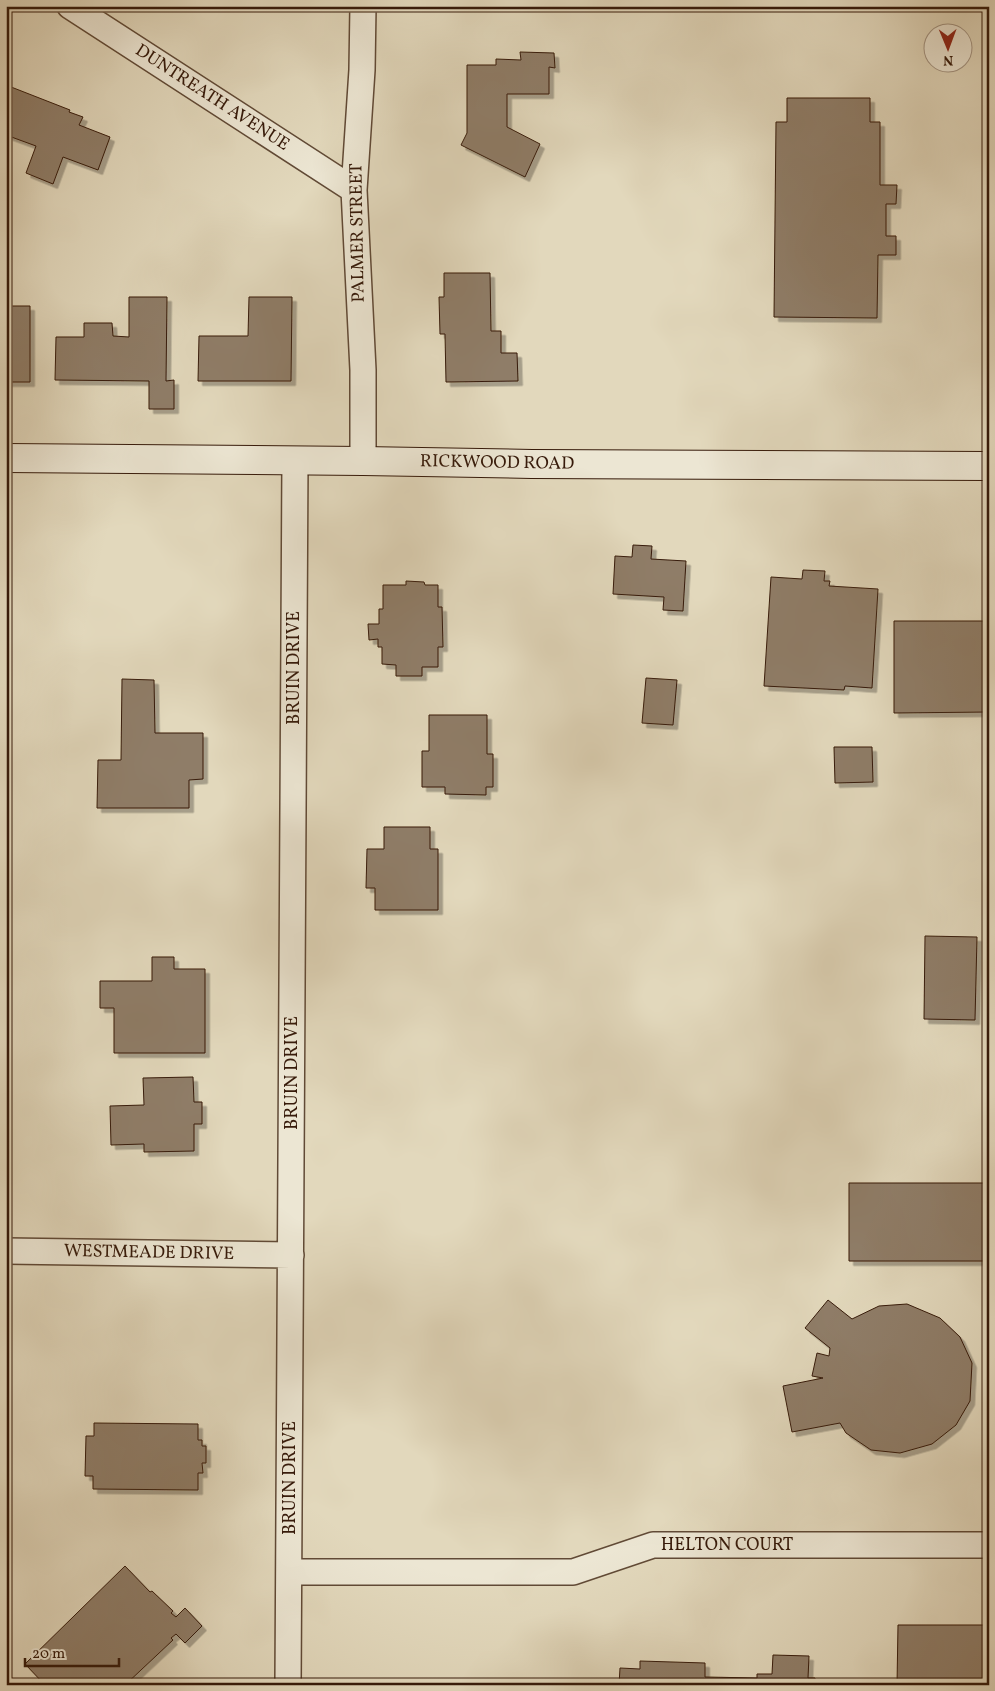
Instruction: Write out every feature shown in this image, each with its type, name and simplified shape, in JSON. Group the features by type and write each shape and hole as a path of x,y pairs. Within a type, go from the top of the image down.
{"main road":[{"name":"RICKWOOD ROAD","path":"6,458 532,464 989,466"}],"street":[{"name":"DUNTREATH AVENUE","path":"70,6 354,190"},
{"name":"PALMER STREET","path":"363,6 362,70 354,190 363,370 363,461"},
{"name":"BRUIN DRIVE","path":"288,1685 295,460"},
{"name":"WESTMEADE DRIVE","path":"6,1251 291,1255"},
{"name":"HELTON COURT","path":"289,1572 573,1572 653,1545 989,1545"}],"building":[{"path":"520,52 554,53 555,68 549,67 549,94 507,94 507,127 540,144 525,177 461,145 467,133 467,65 496,65 496,59 521,60"},
{"path":"6,85 70,110 69,112 83,117 79,125 110,137 98,170 63,157 53,184 26,173 36,146 6,135"},
{"path":"787,98 870,98 870,122 880,122 880,185 897,185 896,204 886,204 886,236 896,236 896,255 878,255 877,318 774,317 776,122 787,122"},
{"path":"444,273 490,273 491,331 501,331 501,353 517,353 518,381 446,382 445,334 440,334 439,297 444,297"},
{"path":"129,297 167,297 166,381 174,380 174,409 149,409 149,381 55,380 56,337 84,337 84,323 112,323 113,336 129,337"},
{"path":"249,297 292,297 291,381 198,381 199,336 248,336"},
{"path":"6,306 30,306 30,382 6,382"},
{"path":"633,545 652,546 651,559 686,561 683,611 663,610 664,597 613,594 615,556 632,557"},
{"path":"803,570 825,571 824,581 830,581 829,586 878,589 872,688 845,686 844,690 764,686 771,577 802,579"},
{"path":"406,581 424,582 425,585 438,585 438,607 442,607 443,647 438,647 438,667 422,667 422,676 396,676 396,665 382,664 382,647 378,647 378,639 369,640 368,624 379,624 379,609 383,609 383,585 406,585"},
{"path":"894,621 989,621 989,712 894,713"},
{"path":"646,678 677,680 673,725 642,723"},
{"path":"122,679 154,680 155,733 203,733 203,779 189,780 189,808 97,808 98,760 121,760"},
{"path":"429,715 487,715 487,754 493,754 493,787 486,787 486,795 445,794 445,787 422,787 422,751 429,751"},
{"path":"834,747 872,747 873,782 835,783"},
{"path":"384,827 430,827 430,849 438,849 438,910 375,910 375,888 366,888 367,849 384,849"},
{"path":"925,936 977,937 975,1020 924,1019"},
{"path":"152,957 174,957 174,969 205,969 205,1053 114,1053 114,1008 100,1008 100,981 152,981"},
{"path":"193,1077 194,1102 202,1102 202,1124 194,1124 194,1151 144,1152 144,1144 111,1145 110,1106 144,1105 143,1078"},
{"path":"849,1183 989,1183 989,1261 849,1261"},
{"path":"828,1300 852,1319 879,1306 907,1304 940,1318 960,1337 972,1363 970,1401 956,1425 932,1444 900,1453 871,1450 846,1433 840,1423 792,1432 783,1386 823,1378 812,1376 817,1353 829,1356 830,1348 805,1328"},
{"path":"94,1423 198,1424 198,1440 202,1440 202,1446 206,1446 206,1463 202,1463 203,1473 198,1473 198,1490 93,1489 93,1476 85,1476 86,1436 94,1436"},
{"path":"125,1566 150,1592 152,1591 173,1611 171,1613 176,1617 185,1608 202,1626 185,1643 176,1634 171,1638 173,1640 125,1685 45,1685 25,1664"},
{"path":"898,1625 989,1625 989,1685 897,1685"},
{"path":"773,1655 809,1656 808,1678 815,1678 815,1685 619,1685 620,1668 640,1669 640,1661 705,1663 705,1677 757,1678 757,1674 772,1674"}]}
